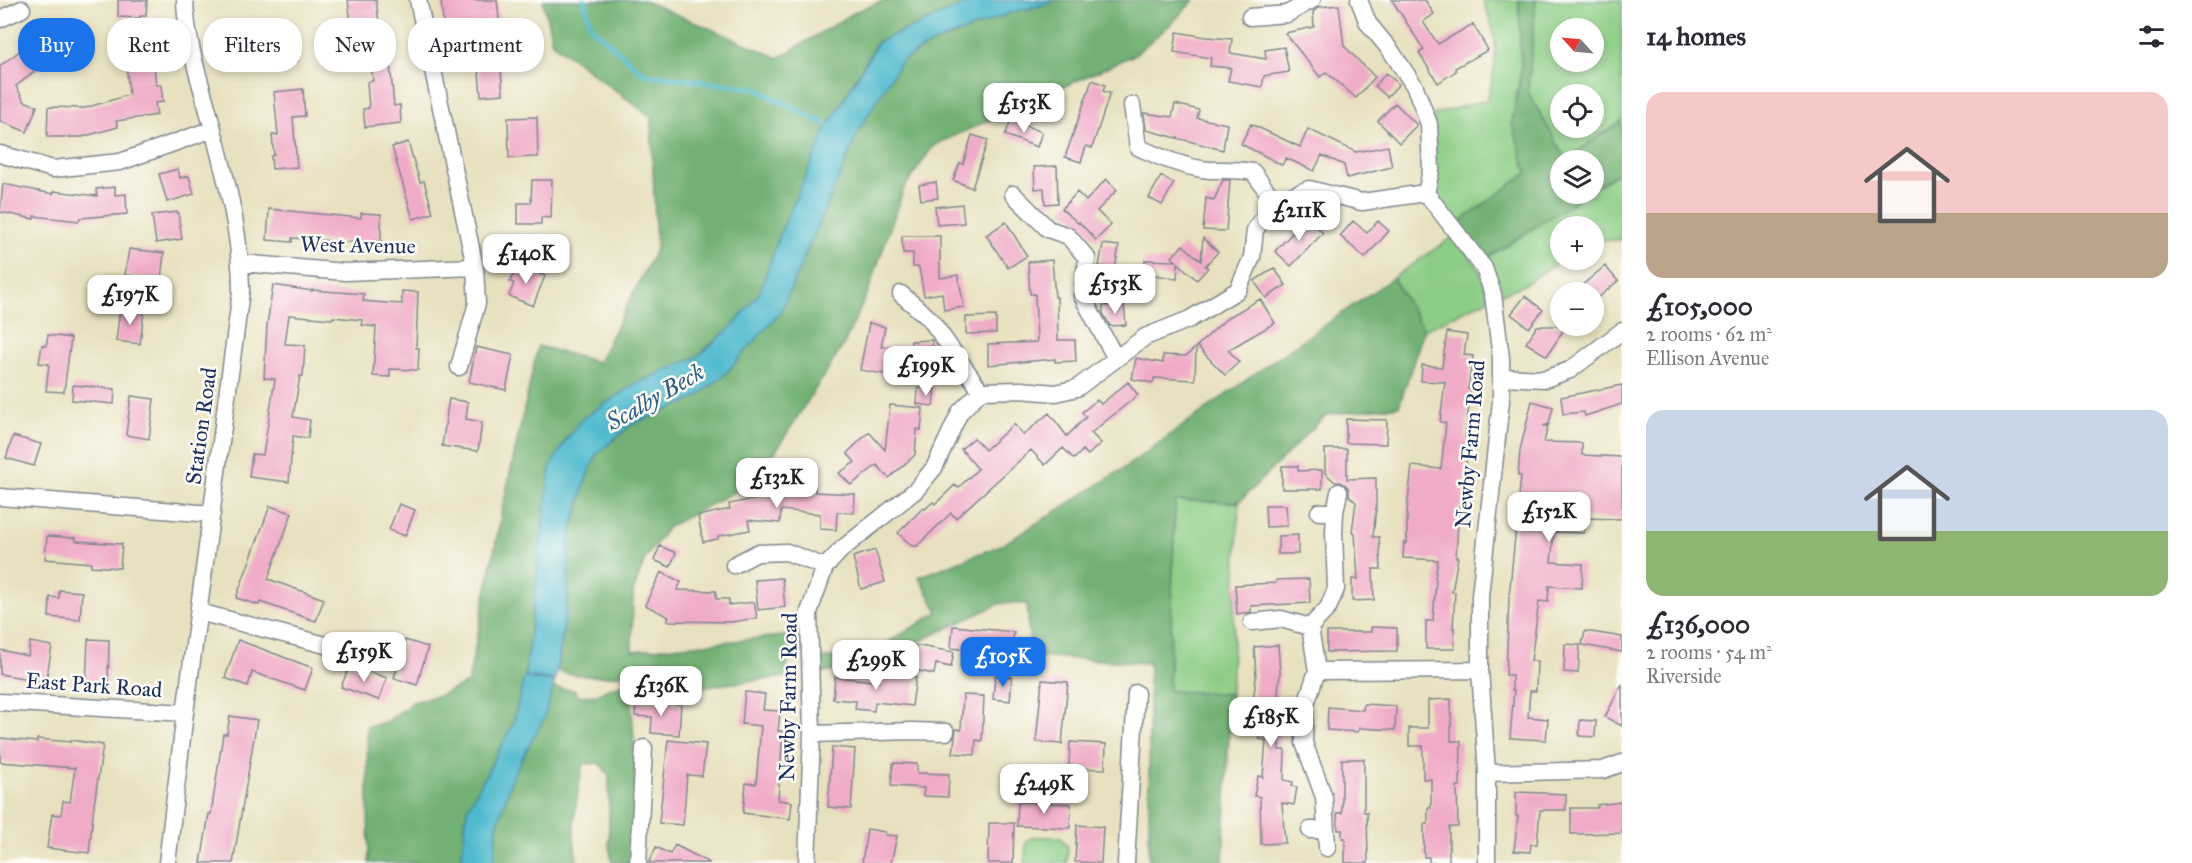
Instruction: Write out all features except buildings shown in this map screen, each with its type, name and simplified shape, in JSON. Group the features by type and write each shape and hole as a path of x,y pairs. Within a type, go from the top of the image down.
{"street":[{"name":"Station Road","path":"167,863 241,291 241,262 233,204 193,52 186,21 185,0"},
{"path":"418,0 475,267 477,303 459,367"},
{"path":"1250,17 1287,14 1312,0"},
{"path":"901,294 930,319 981,391 1021,390 1056,393 1077,388 1115,357 1145,337 1190,320 1238,290 1252,257 1256,230 1275,202 1309,189 1362,202 1426,193 1431,170 1429,124 1415,87 1391,51 1368,23 1359,0"},
{"path":"0,19 22,9"},
{"path":"1132,105 1138,147 1161,158 1209,170 1234,168 1253,172 1275,202"},
{"path":"0,154 53,169 120,162 213,129"},
{"name":"Newby Farm Road","path":"1426,193 1484,268 1493,294 1503,378 1480,596 1479,670 1487,773 1487,863"},
{"path":"1013,194 1048,229 1068,236 1087,258 1082,296 1115,357"},
{"name":"West Avenue","path":"241,262 345,272 475,267"},
{"path":"1503,378 1545,379 1570,370 1622,331"},
{"name":"Newby Farm Road","path":"807,863 812,734 809,612 825,567 842,549 916,489 934,468 960,412 981,391"},
{"path":"1310,627 1328,608 1336,589 1327,512 1339,492"},
{"path":"0,497 212,514"},
{"path":"734,565 757,553 787,552 825,567"},
{"path":"199,612 333,647 347,646"},
{"path":"1252,622 1281,619 1310,627"},
{"path":"1310,627 1317,671 1305,707 1304,743 1324,797 1318,830 1327,848"},
{"path":"1317,671 1479,670"},
{"path":"1126,863 1136,693"},
{"name":"East Park Road","path":"0,702 185,713"},
{"path":"812,734 946,732"},
{"path":"639,863 644,748"},
{"path":"1487,773 1603,770 1622,763"}],"green space":[{"path":"543,0 643,0 779,58 857,11 886,0 976,0 877,42 826,130 780,234 760,292 735,324 697,357 635,384 583,418 566,440 550,469 525,676 513,724 467,810 461,863 369,863 367,727 388,721 413,702 440,695 468,683 538,346 598,362 656,249 651,117 552,43"},
{"path":"1052,0 1194,0 1170,25 1134,55 934,145 904,188 869,290 843,346 757,480 668,527 645,559 633,592 632,651 793,635 785,677 631,695 636,863 612,863 609,845 609,775 599,763 583,764 574,826 578,863 494,863 497,827 512,777 544,718 553,688 574,690 578,696 597,695 610,688 639,682 636,671 596,677 557,671 568,598 569,541 586,479 597,454 631,425 694,399 723,376 780,313 861,126 901,61 929,45 1010,13 1050,3"},
{"path":"1483,0 1519,0 1521,70 1512,123 1527,173 1457,224 1430,192 1434,171 1434,114 1487,100 1494,72 1496,50 1492,27"},
{"path":"1519,0 1536,0 1528,92 1550,131 1550,138 1554,138 1561,150 1550,150 1550,204 1571,204 1484,260 1457,224 1527,173 1512,123 1521,70"},
{"path":"1536,0 1622,0 1622,121 1604,134 1604,84 1550,84 1550,131 1528,92"},
{"path":"1622,121 1622,170 1604,182 1604,150 1579,150 1597,138 1604,138 1604,133"},
{"path":"1554,138 1598,138 1580,150 1560,150"},
{"path":"1622,170 1622,240 1604,240 1604,216 1552,216 1571,204 1604,204 1604,182"},
{"path":"1550,217 1550,267 1522,286 1496,296 1484,260"},
{"path":"1454,236 1479,269 1489,299 1424,330 1393,278"},
{"path":"1393,278 1424,330 1399,406 1326,415 1239,502 1175,501 1169,691 1231,694 1223,863 1149,863 1149,663 1030,656 1027,604 1001,603 863,668 819,673 817,659 869,654 938,612 919,577 1004,544 1120,471 1278,357"},
{"path":"1175,501 1239,502 1231,694 1169,691"},
{"path":"1032,837 1060,837 1068,847 1067,863 1025,863 1026,843"}],"water":[{"name":"Scalby Beck","path":"976,0 1052,0 1051,3 1010,13 929,45 901,61 861,126 780,313 723,376 694,399 631,425 597,454 586,479 569,541 568,598 555,680 525,676 550,468 566,440 583,418 635,384 697,357 735,324 760,292 780,234 826,130 878,42"},
{"path":"524,678 555,681 544,718 512,777 497,827 494,863 461,863 467,810 513,724"}],"waterway":[{"path":"584,0 591,27 644,74 754,88 833,128"}]}
